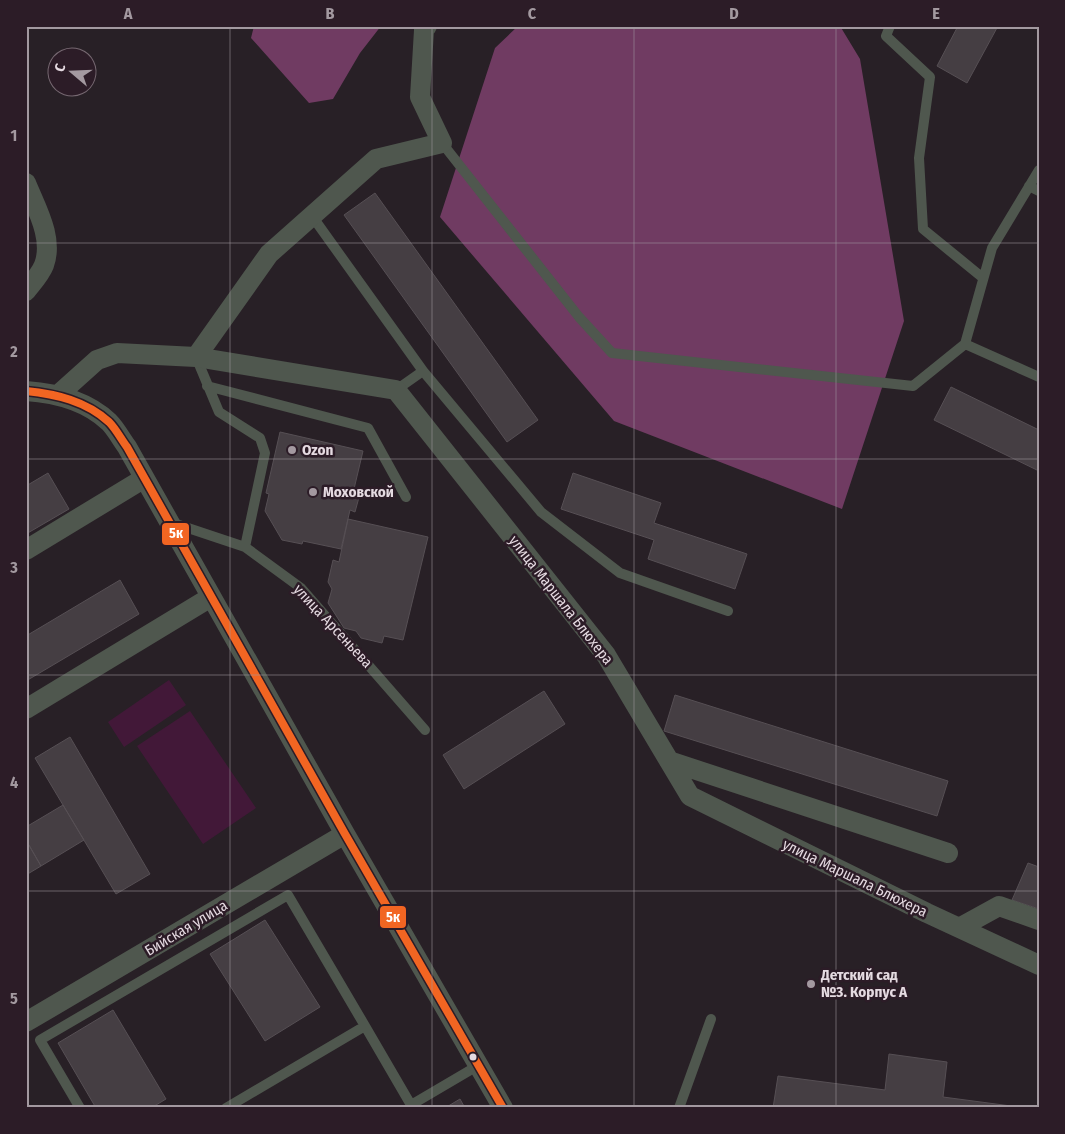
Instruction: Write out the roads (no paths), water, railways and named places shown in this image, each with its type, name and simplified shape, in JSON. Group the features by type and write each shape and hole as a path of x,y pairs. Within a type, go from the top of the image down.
{"street":[{"path":"196,357 269,254 376,159 442,143 420,97 424,30 428,26"},
{"path":"26,183 46,234 47,251 40,273 26,291"},
{"path":"58,395 97,360 118,353 196,357 396,390"},
{"name":"улица Маршала Блюхера","path":"396,390 606,655 690,796 959,928 1039,964"},
{"path":"26,391 58,395 86,406 109,422 127,447 142,478 170,522 345,834 503,1108"},
{"path":"26,550 142,478"},
{"path":"26,708 211,597"},
{"path":"669,761 948,853"},
{"name":"Бийская улица","path":"26,1022 345,834"},
{"path":"959,928 999,906 1039,920"}],"lane":[{"path":"890,26 886,36 930,76 919,158 923,229 984,278"},
{"path":"442,143 579,316 612,353 913,386 966,344 992,248 1034,188 1039,170"},
{"path":"312,216 423,371 541,512 620,573 728,611"},
{"path":"966,344 1039,377"},
{"path":"196,357 219,412 260,438 265,452 245,547"},
{"path":"396,390 423,371"},
{"path":"207,386 368,428 406,498"},
{"name":"улица Арсеньева","path":"170,522 245,547 301,588 426,730"},
{"path":"80,1108 40,1040 288,894 411,1105 479,1065"},
{"path":"680,1108 711,1019"},
{"path":"226,1108 365,1026"}],"place":[{"name":"Ozon","path":"292,450"},
{"name":"Моховской","path":"313,492"},
{"name":"Детский сад №3. Корпус А","path":"811,984"}]}
